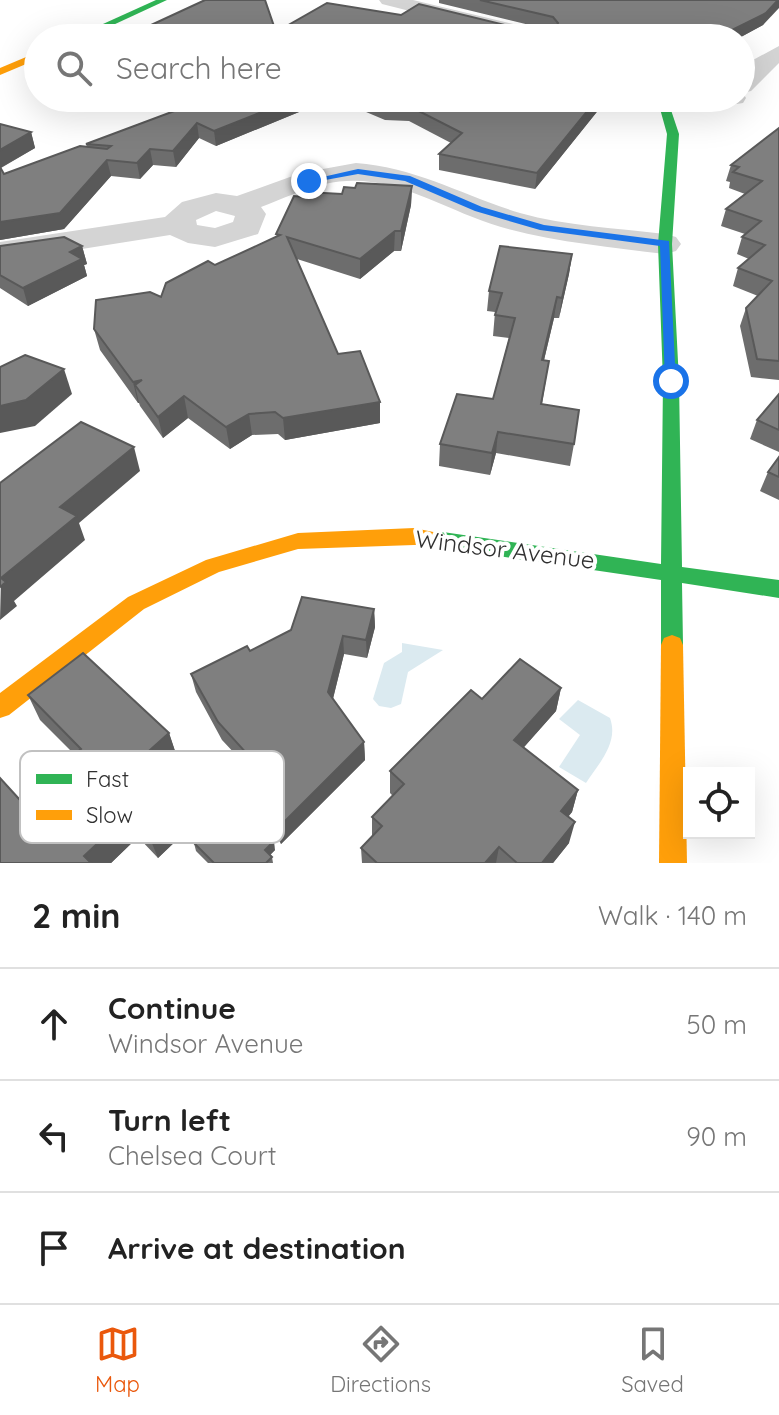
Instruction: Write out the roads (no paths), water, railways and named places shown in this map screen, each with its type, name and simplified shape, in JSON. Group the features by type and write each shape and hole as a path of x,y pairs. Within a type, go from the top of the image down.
{"street":[{"path":"109,24 163,0"},
{"path":"389,0 486,24"},
{"path":"0,72 24,61"},
{"path":"666,112 673,134 665,244 671,381 673,863"},
{"path":"673,134 694,112"},
{"path":"0,252 179,224 185,213 204,204 239,205 309,181 358,172 407,178 479,209 543,228 665,244"},
{"name":"Windsor Avenue","path":"0,707 136,603 213,566 298,541 414,536 779,589"}]}
